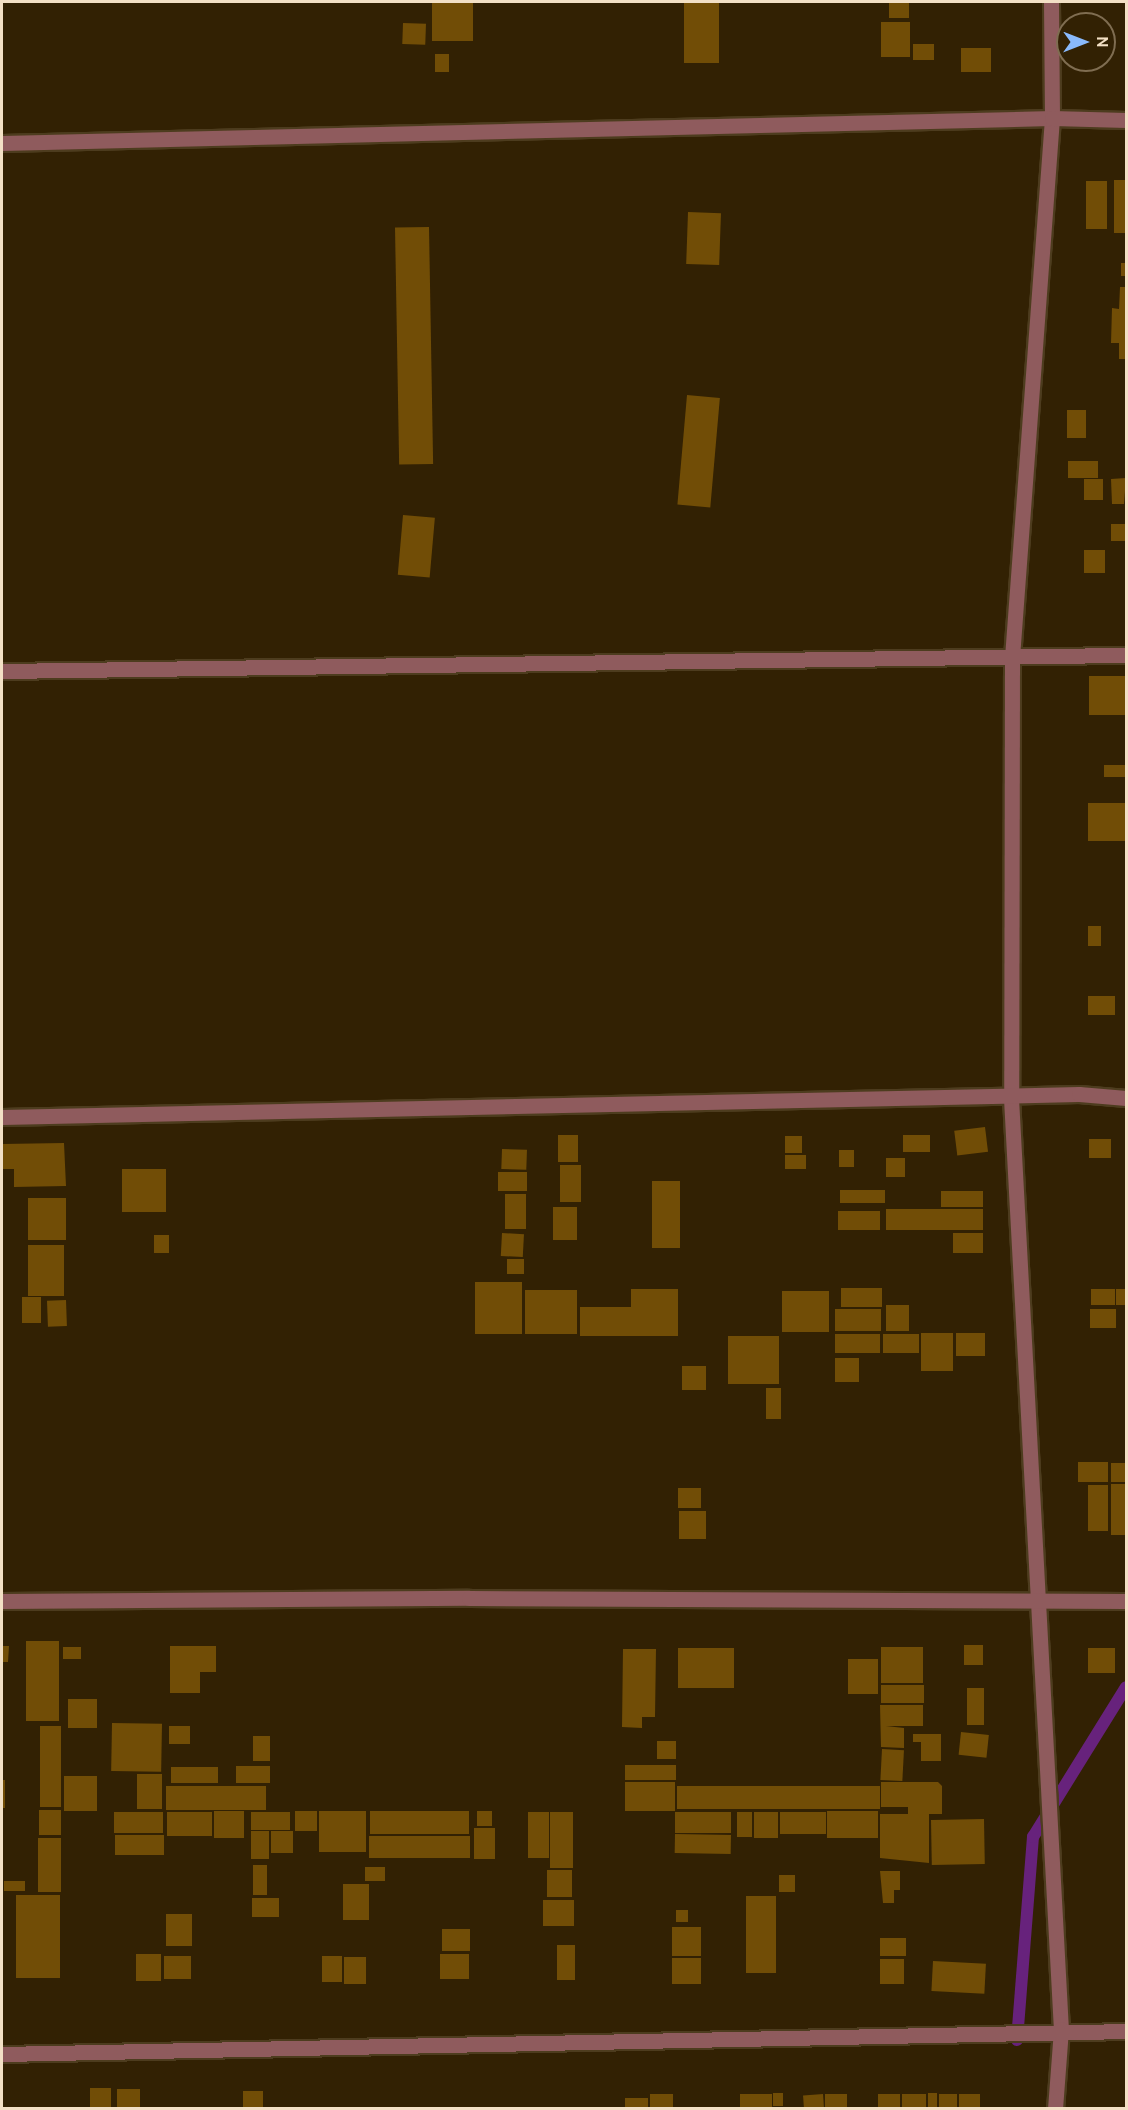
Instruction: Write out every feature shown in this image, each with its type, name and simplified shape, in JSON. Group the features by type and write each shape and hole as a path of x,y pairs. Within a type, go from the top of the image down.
{"street":[{"path":"1051,2 1052,118 1012,658 1011,1098 1035,1603 1061,2029 1055,2109"},
{"path":"2,143 1052,118 1126,120"},
{"path":"2,671 1126,655"},
{"path":"2,1117 1011,1098 1079,1094 1126,1098"},
{"path":"2,1601 468,1598 1035,1603 1126,1601"},
{"path":"2,2054 1061,2029 1126,2031"}],"building":[{"path":"432,2 473,2 473,41 432,41"},
{"path":"684,2 719,2 719,63 684,63"},
{"path":"889,2 909,2 909,18 889,18"},
{"path":"881,22 910,22 910,57 881,57"},
{"path":"403,23 426,24 425,45 402,44"},
{"path":"913,44 934,44 934,60 913,60"},
{"path":"961,48 991,48 991,72 961,72"},
{"path":"435,54 449,54 449,72 435,72"},
{"path":"1114,180 1126,180 1126,233 1114,233"},
{"path":"1086,181 1107,181 1107,229 1086,229"},
{"path":"688,212 721,213 719,265 686,264"},
{"path":"429,227 433,464 399,465 395,228"},
{"path":"1121,263 1126,263 1126,276 1121,276"},
{"path":"1120,287 1126,287 1126,359 1119,359 1119,343 1111,343 1112,308 1119,309"},
{"path":"687,395 720,398 710,507 677,505"},
{"path":"1067,410 1086,410 1086,438 1067,438"},
{"path":"1068,461 1098,461 1098,478 1068,478"},
{"path":"1126,478 1124,504 1112,504 1111,479"},
{"path":"1084,479 1103,479 1103,500 1084,500"},
{"path":"403,515 435,518 430,578 398,575"},
{"path":"1111,524 1125,524 1125,541 1111,541"},
{"path":"1084,550 1105,550 1105,573 1084,573"},
{"path":"1089,676 1126,676 1126,715 1089,715"},
{"path":"1104,765 1126,765 1126,777 1104,777"},
{"path":"1088,803 1126,803 1126,841 1088,841"},
{"path":"1088,926 1101,926 1101,946 1088,946"},
{"path":"1088,996 1115,996 1115,1015 1088,1015"},
{"path":"985,1127 988,1152 957,1156 954,1131"},
{"path":"558,1135 578,1135 578,1162 558,1162"},
{"path":"903,1135 930,1135 930,1152 903,1152"},
{"path":"785,1136 802,1136 802,1153 785,1153"},
{"path":"1089,1139 1111,1139 1111,1158 1089,1158"},
{"path":"64,1143 66,1186 14,1187 14,1169 2,1169 2,1144"},
{"path":"502,1149 527,1150 526,1170 501,1169"},
{"path":"839,1150 854,1150 854,1167 839,1167"},
{"path":"785,1155 806,1155 806,1169 785,1169"},
{"path":"886,1158 905,1158 905,1177 886,1177"},
{"path":"560,1165 581,1165 581,1202 560,1202"},
{"path":"122,1169 166,1169 166,1212 122,1212"},
{"path":"498,1172 527,1172 527,1191 498,1191"},
{"path":"652,1181 680,1181 680,1248 652,1248"},
{"path":"840,1190 885,1190 885,1203 840,1203"},
{"path":"941,1191 983,1191 983,1207 941,1207"},
{"path":"505,1194 526,1194 526,1229 505,1229"},
{"path":"28,1198 66,1198 66,1240 28,1240"},
{"path":"553,1207 577,1207 577,1240 553,1240"},
{"path":"886,1209 983,1209 983,1230 886,1230"},
{"path":"838,1211 880,1211 880,1230 838,1230"},
{"path":"502,1233 524,1234 523,1257 501,1256"},
{"path":"953,1233 983,1233 983,1253 953,1253"},
{"path":"154,1235 169,1235 169,1253 154,1253"},
{"path":"28,1245 64,1245 64,1296 28,1296"},
{"path":"507,1259 524,1259 524,1274 507,1274"},
{"path":"475,1282 522,1282 522,1334 475,1334"},
{"path":"841,1288 882,1288 882,1307 841,1307"},
{"path":"631,1289 678,1289 678,1336 580,1336 580,1307 631,1307"},
{"path":"1091,1289 1115,1289 1115,1305 1091,1305"},
{"path":"1116,1289 1126,1289 1126,1305 1116,1305"},
{"path":"525,1290 577,1290 577,1334 525,1334"},
{"path":"782,1291 829,1291 829,1332 782,1332"},
{"path":"22,1297 41,1297 41,1323 22,1323"},
{"path":"66,1300 67,1326 48,1327 47,1301"},
{"path":"886,1305 909,1305 909,1331 886,1331"},
{"path":"835,1309 881,1309 881,1331 835,1331"},
{"path":"1090,1309 1116,1309 1116,1328 1090,1328"},
{"path":"921,1333 953,1333 953,1371 921,1371"},
{"path":"956,1333 985,1333 985,1356 956,1356"},
{"path":"835,1334 880,1334 880,1353 835,1353"},
{"path":"883,1334 919,1334 919,1353 883,1353"},
{"path":"728,1336 779,1336 779,1384 728,1384"},
{"path":"835,1358 859,1358 859,1382 835,1382"},
{"path":"682,1366 706,1366 706,1390 682,1390"},
{"path":"766,1388 781,1388 781,1419 766,1419"},
{"path":"1078,1462 1108,1462 1108,1482 1078,1482"},
{"path":"1111,1463 1126,1463 1126,1482 1111,1482"},
{"path":"1111,1484 1126,1484 1126,1535 1111,1535"},
{"path":"1088,1485 1108,1485 1108,1531 1088,1531"},
{"path":"678,1488 701,1488 701,1508 678,1508"},
{"path":"679,1511 706,1511 706,1539 679,1539"},
{"path":"26,1641 59,1641 59,1721 26,1721"},
{"path":"964,1645 983,1645 983,1665 964,1665"},
{"path":"2,1646 9,1646 8,1662 2,1662"},
{"path":"170,1646 216,1646 216,1672 200,1672 200,1693 170,1693"},
{"path":"63,1647 81,1647 81,1659 63,1659"},
{"path":"881,1647 923,1647 923,1683 881,1683"},
{"path":"678,1648 734,1648 734,1688 678,1688"},
{"path":"1088,1648 1115,1648 1115,1673 1088,1673"},
{"path":"623,1649 656,1649 655,1717 642,1717 642,1728 622,1727"},
{"path":"848,1659 878,1659 878,1694 848,1694"},
{"path":"881,1685 924,1685 924,1703 881,1703"},
{"path":"967,1688 984,1688 984,1725 967,1725"},
{"path":"68,1699 97,1699 97,1728 68,1728"},
{"path":"880,1705 923,1705 923,1726 886,1726 904,1728 904,1748 881,1747"},
{"path":"112,1723 162,1724 161,1772 111,1771"},
{"path":"40,1726 61,1726 61,1807 40,1807"},
{"path":"169,1726 190,1726 190,1744 169,1744"},
{"path":"961,1732 989,1735 986,1758 959,1755"},
{"path":"913,1734 941,1734 941,1761 921,1761 921,1742 913,1742"},
{"path":"253,1736 270,1736 270,1761 253,1761"},
{"path":"657,1741 676,1741 676,1759 657,1759"},
{"path":"882,1749 904,1750 902,1781 880,1780"},
{"path":"625,1765 676,1765 676,1780 625,1780"},
{"path":"236,1766 270,1766 270,1783 236,1783"},
{"path":"171,1767 218,1767 218,1783 171,1783"},
{"path":"137,1774 162,1774 162,1809 137,1809"},
{"path":"64,1776 97,1776 97,1811 64,1811"},
{"path":"2,1780 5,1780 5,1808 2,1808"},
{"path":"625,1782 675,1782 675,1811 625,1811"},
{"path":"881,1782 938,1782 942,1786 942,1814 929,1814 929,1863 880,1858 880,1814 908,1814 908,1807 881,1807"},
{"path":"166,1786 266,1786 266,1810 166,1810"},
{"path":"677,1786 880,1786 880,1809 677,1809"},
{"path":"39,1810 61,1810 61,1835 39,1835"},
{"path":"214,1811 244,1811 244,1838 214,1838"},
{"path":"295,1811 317,1811 317,1831 295,1831"},
{"path":"319,1811 366,1811 366,1852 319,1852"},
{"path":"370,1811 469,1811 469,1834 370,1834"},
{"path":"477,1811 492,1811 492,1826 477,1826"},
{"path":"827,1811 878,1811 878,1838 827,1838"},
{"path":"114,1812 163,1812 163,1833 114,1833"},
{"path":"167,1812 212,1812 212,1836 167,1836"},
{"path":"251,1812 290,1812 290,1830 251,1830"},
{"path":"528,1812 549,1812 549,1858 528,1858"},
{"path":"550,1812 573,1812 573,1868 550,1868"},
{"path":"675,1812 731,1812 731,1833 675,1833"},
{"path":"737,1812 752,1812 752,1837 737,1837"},
{"path":"754,1812 778,1812 778,1838 754,1838"},
{"path":"780,1812 826,1812 826,1834 780,1834"},
{"path":"984,1819 985,1864 932,1865 931,1820"},
{"path":"474,1828 495,1828 495,1859 474,1859"},
{"path":"251,1831 269,1831 269,1859 251,1859"},
{"path":"271,1831 293,1831 293,1853 271,1853"},
{"path":"675,1834 731,1835 731,1854 675,1853"},
{"path":"115,1835 164,1835 164,1855 115,1855"},
{"path":"369,1836 470,1836 470,1858 369,1858"},
{"path":"38,1838 61,1838 61,1892 38,1892"},
{"path":"253,1865 267,1865 267,1895 253,1895"},
{"path":"365,1867 385,1867 385,1881 365,1881"},
{"path":"547,1870 572,1870 572,1897 547,1897"},
{"path":"880,1871 900,1871 900,1890 894,1890 894,1903 883,1903"},
{"path":"779,1875 795,1875 795,1892 779,1892"},
{"path":"4,1881 25,1881 25,1891 4,1891"},
{"path":"343,1884 369,1884 369,1920 343,1920"},
{"path":"16,1895 60,1895 60,1978 16,1978"},
{"path":"746,1896 776,1896 776,1973 746,1973"},
{"path":"252,1898 279,1898 279,1917 252,1917"},
{"path":"543,1900 574,1900 574,1926 543,1926"},
{"path":"676,1910 688,1910 688,1922 676,1922"},
{"path":"166,1914 192,1914 192,1946 166,1946"},
{"path":"672,1927 701,1927 701,1956 672,1956"},
{"path":"442,1929 470,1929 470,1951 442,1951"},
{"path":"880,1938 906,1938 906,1956 880,1956"},
{"path":"557,1945 575,1945 575,1980 557,1980"},
{"path":"136,1954 161,1954 161,1981 136,1981"},
{"path":"440,1954 469,1954 469,1979 440,1979"},
{"path":"164,1956 191,1956 191,1979 164,1979"},
{"path":"322,1956 342,1956 342,1982 322,1982"},
{"path":"344,1957 366,1957 366,1984 344,1984"},
{"path":"672,1958 701,1958 701,1984 672,1984"},
{"path":"880,1959 904,1959 904,1984 880,1984"},
{"path":"933,1961 986,1964 984,1994 931,1991"},
{"path":"90,2088 111,2088 111,2108 90,2108"},
{"path":"117,2089 140,2089 140,2108 117,2108"},
{"path":"243,2091 263,2091 263,2108 243,2108"},
{"path":"773,2093 783,2093 783,2106 773,2106"},
{"path":"928,2093 937,2093 937,2108 928,2108"},
{"path":"650,2094 673,2094 673,2108 650,2108"},
{"path":"740,2094 772,2094 772,2108 740,2108"},
{"path":"823,2094 824,2108 804,2108 803,2095"},
{"path":"825,2094 847,2094 847,2108 825,2108"},
{"path":"878,2094 900,2094 900,2108 878,2108"},
{"path":"902,2094 926,2094 926,2108 902,2108"},
{"path":"939,2094 957,2094 957,2108 939,2108"},
{"path":"959,2094 980,2094 980,2108 959,2108"},
{"path":"625,2098 648,2098 648,2108 625,2108"}],"waterway":[{"path":"1017,2040 1033,1837 1126,1687"}]}
